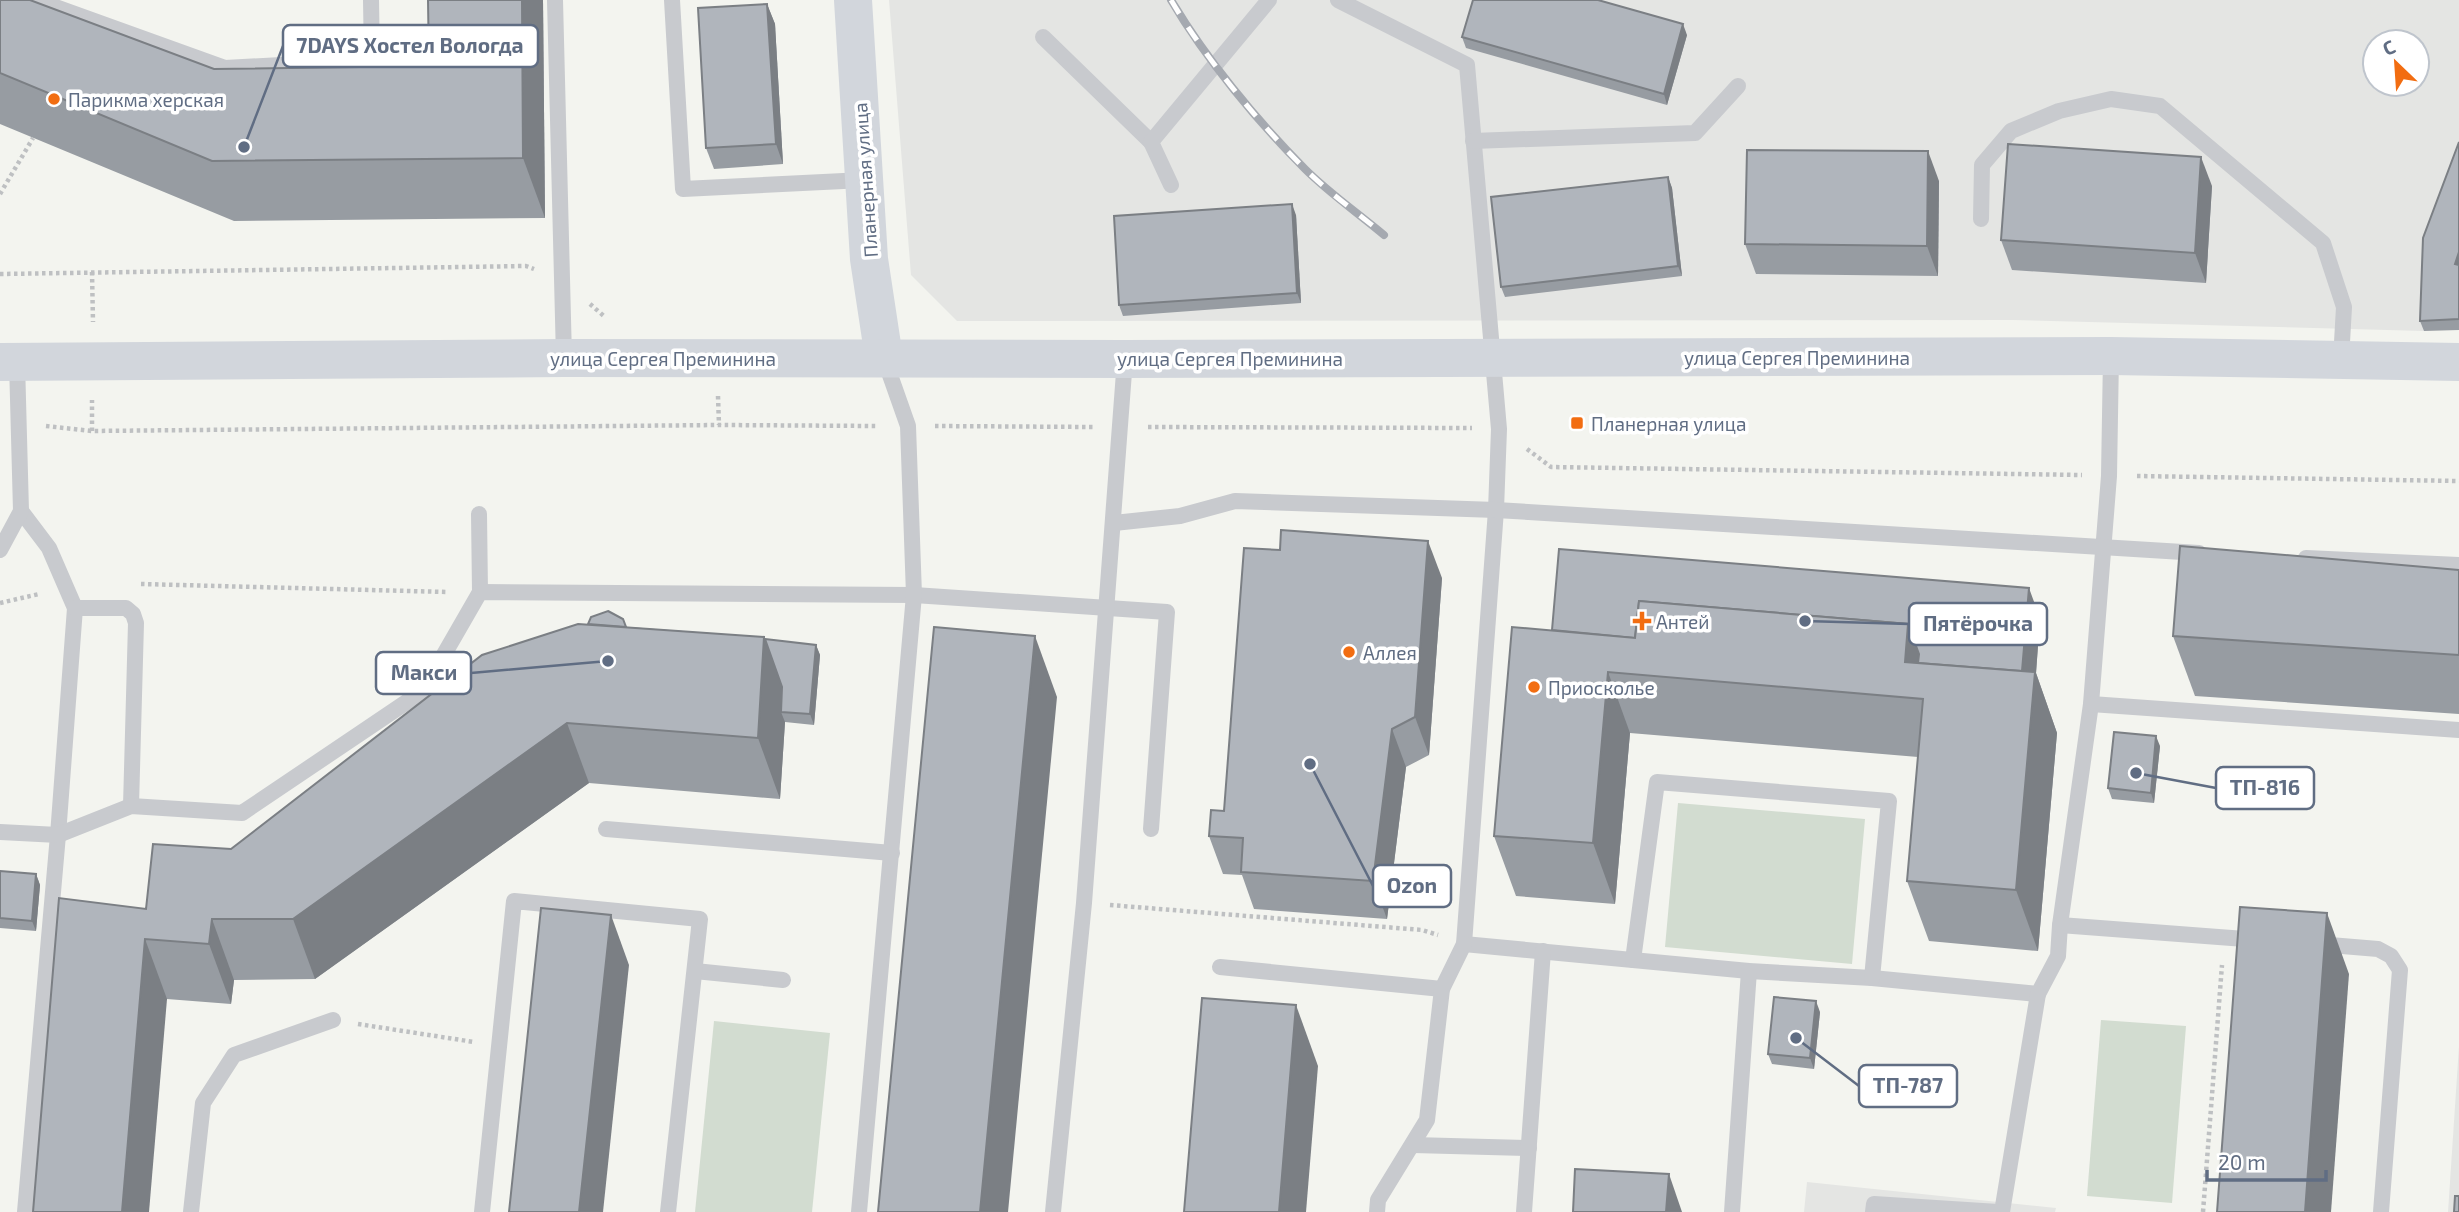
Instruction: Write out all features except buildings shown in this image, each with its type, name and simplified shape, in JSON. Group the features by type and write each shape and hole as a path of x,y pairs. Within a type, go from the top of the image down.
{"street":[{"name":"Планерная улица","path":"853,0 869,259 884,358"},
{"name":"улица Сергея Преминина","path":"9,362 564,358 2110,356 2459,362"}],"lane":[{"path":"36,0 225,68 372,60 371,0"},
{"path":"555,0 564,358"},
{"path":"672,0 683,189 864,180"},
{"path":"1151,142 1269,0"},
{"path":"1338,0 1467,65 1499,429 1496,510 1464,944 1441,989 1427,1120 1378,1200 1377,1212"},
{"path":"1043,37 1151,142 1171,185"},
{"path":"1474,141 1695,134 1738,86"},
{"path":"1981,219 1982,165 2011,131 2059,111 2111,99 2160,106 2323,243 2344,307 2341,360"},
{"path":"1873,1212 1874,1204 2000,1212 2038,994 2058,956 2091,704 2109,476 2110,356"},
{"path":"859,1212 914,595 908,426 884,358"},
{"path":"1053,1212 1084,903 1122,427 1125,359"},
{"path":"0,550 21,511 18,423 9,362"},
{"path":"1114,523 1180,516 1235,501 1496,510 2213,554"},
{"path":"21,511 49,548 75,608 25,1212"},
{"path":"0,832 58,835 131,806 242,813 423,691 480,592 479,514"},
{"path":"2295,558 2459,565"},
{"path":"480,592 914,595 1167,612 1151,829"},
{"path":"75,608 126,608 133,614 136,623 131,806"},
{"path":"2091,704 2459,730"},
{"path":"1633,960 1657,782 1889,802 1872,978"},
{"path":"607,829 892,853"},
{"path":"482,1212 513,901 700,919 668,1212"},
{"path":"2060,925 2275,941"},
{"path":"2301,943 2378,949 2391,956 2400,970 2381,1212"},
{"path":"1464,944 1749,971 1872,978 2038,994"},
{"path":"1524,1212 1543,951"},
{"path":"1220,967 1441,989"},
{"path":"695,971 783,980"},
{"path":"1732,1212 1749,971"},
{"path":"191,1212 203,1103 234,1055 333,1020"},
{"path":"1413,1145 1529,1147"}],"path":[{"path":"0,194 33,138"},
{"path":"0,274 526,266 562,278 603,317 616,317"},
{"path":"718,358 719,425"},
{"path":"18,423 92,431 719,425 1499,429 1550,467 2459,481"},
{"path":"141,584 480,592"},
{"path":"0,603 67,587"},
{"path":"1084,903 1422,930 1464,944"},
{"path":"2203,1212 2224,937"},
{"path":"333,1020 499,1046"}],"shaded area":[{"path":"889,0 2459,0 2459,163 2427,249 2424,331 2013,320 957,321 911,275"},
{"path":"1678,803 1865,819 1852,964 1665,947"},
{"path":"2101,1020 2186,1026 2172,1203 2087,1196"},
{"path":"714,1021 830,1033 812,1212 695,1212"},
{"path":"2459,1046 2459,1212 2448,1212"},
{"path":"1807,1182 2056,1208 2055,1212 1804,1212"}],"railway":[{"path":"1171,0 1216,67 1269,131 1314,178 1384,235"}],"place":[{"name":"Парикма херская","path":"54,99"},
{"name":"7DAYS Хостел Вологда","path":"244,147"},
{"name":"Планерная улица","path":"1577,423"},
{"name":"Антей","path":"1642,621"},
{"name":"Пятёрочка","path":"1805,621"},
{"name":"Аллея","path":"1349,652"},
{"name":"Макси","path":"608,661"},
{"name":"Приосколье","path":"1534,687"},
{"name":"Ozon","path":"1310,764"},
{"name":"ТП-816","path":"2136,773"},
{"name":"ТП-787","path":"1796,1038"}]}
